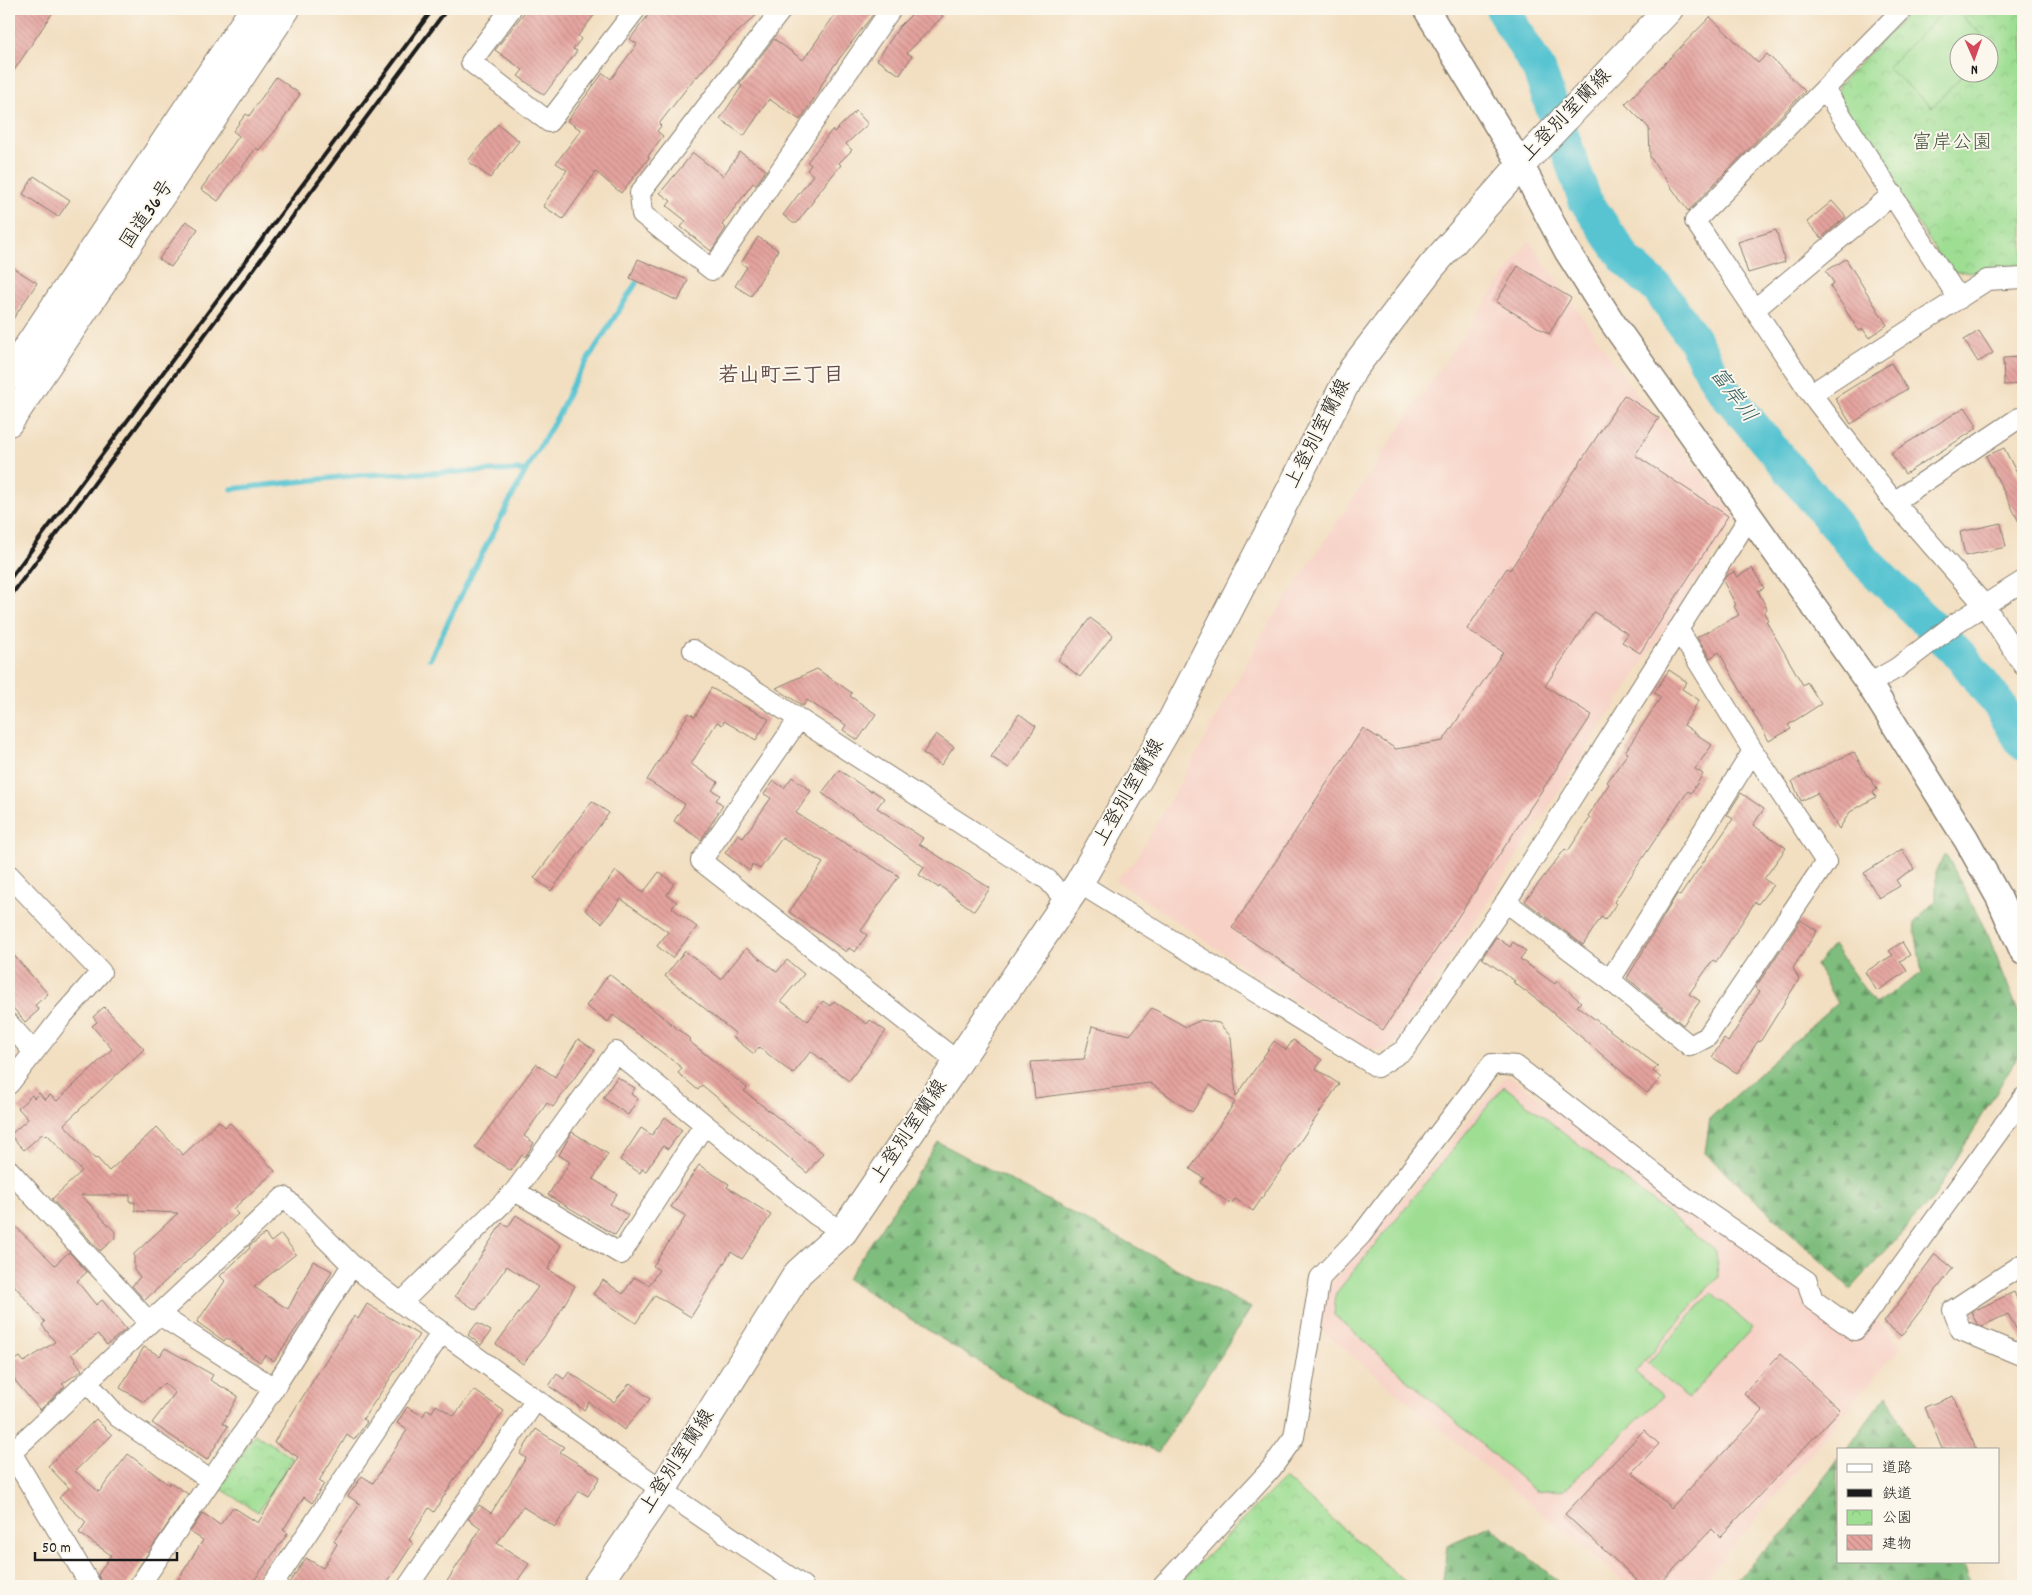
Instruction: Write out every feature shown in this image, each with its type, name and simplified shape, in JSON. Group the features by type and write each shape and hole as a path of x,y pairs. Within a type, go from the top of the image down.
{"main road":[{"name":"国道36号","path":"9,375 254,9"},
{"name":"国道36号","path":"9,422 286,9"},
{"name":"上登別室蘭線","path":"596,1586 662,1490 798,1274 843,1232 1073,892 1177,710 1352,369 1432,266 1528,156 1669,9"}],"street":[{"path":"511,9 471,62 549,122 636,9"},
{"path":"782,9 640,193 642,214 712,270 891,9"},
{"path":"1426,9 1501,136 1528,156 1567,251 1612,322 1870,684 1966,838 1999,898 2023,952"},
{"path":"1903,9 1826,90 1695,221 1811,394 1894,502 1985,606 2023,665"},
{"path":"1826,90 1959,299"},
{"path":"1754,310 1892,194"},
{"path":"1811,394 1987,280 2023,278"},
{"path":"1894,502 2019,418 2023,418"},
{"path":"693,650 1048,880 1073,892 1377,1067 1404,1050 1506,902 1750,516"},
{"path":"1870,684 1897,668 1956,623 2023,580"},
{"path":"1506,902 1610,980 1690,1046 1707,1037 1826,862 1753,751 1678,629"},
{"path":"799,719 701,862 958,1062"},
{"path":"1610,980 1753,751"},
{"path":"9,875 101,972 9,1084"},
{"path":"9,1024 34,1052"},
{"path":"401,1302 516,1191 616,1052 816,1215 843,1232"},
{"path":"1163,1586 1271,1469 1294,1437 1320,1278 1361,1235 1492,1064 1516,1066 1685,1197 1807,1281 1813,1300 1855,1330 2023,1098"},
{"path":"516,1191 621,1254 704,1125"},
{"path":"9,1170 153,1318 274,1388"},
{"path":"91,1586 10,1451 88,1383 153,1318 284,1197 352,1265 401,1302 662,1490 803,1586"},
{"path":"2023,1264 1953,1310 1961,1330 2023,1356"},
{"path":"139,1586 274,1388 352,1265"},
{"path":"272,1586 442,1332"},
{"path":"88,1383 118,1417 210,1480"},
{"path":"408,1586 536,1400"}],"shaded area":[{"path":"1529,240 1625,379 1737,518 1395,1044 1384,1050 1368,1050 1115,880 1134,862 1199,750 1262,635 1426,389"},
{"path":"1507,1075 1803,1284 1856,1338 1873,1316 1901,1346 1700,1586 1629,1586 1319,1328 1329,1286"}],"green space":[{"name":"富岸公園","path":"1912,9 2023,9 2023,270 1955,272 1947,268 1839,101 1838,86"},
{"path":"1946,9 1954,9 1978,32 1950,32 1950,82 1956,82 1932,107 1887,68"},
{"path":"1946,854 1988,935 2023,1024 2023,1047 1934,1197 1851,1289 1705,1153 1710,1118 1837,1003 1816,965 1833,945 1875,1004 1922,973 1914,923 1936,900 1936,870"},
{"path":"1504,1086 1716,1251 1718,1276 1635,1372 1663,1396 1565,1489 1536,1492 1334,1315 1336,1293"},
{"path":"938,1142 1251,1308 1158,1452 1048,1406 847,1279"},
{"path":"1712,1292 1752,1328 1688,1399 1648,1363"},
{"path":"1887,1394 1912,1448 1848,1448"},
{"path":"255,1434 293,1458 258,1512 220,1488"},
{"path":"1837,1461 1837,1562 1962,1562 1970,1586 1729,1586 1790,1526"},
{"path":"1285,1478 1410,1586 1176,1586"},
{"path":"1490,1526 1564,1586 1448,1586 1443,1581 1447,1545"}],"building":[{"path":"9,9 55,9 9,78"},
{"path":"527,9 599,9 578,36 581,39 573,49 577,51 544,95 518,76 523,70 495,50"},
{"path":"653,9 763,9 729,40 696,76 659,124 661,126 657,131 663,136 648,156 649,158 621,193 596,172 563,219 543,206 567,170 556,163 581,130 567,121 603,73 611,79 637,44 630,39"},
{"path":"839,9 877,9 830,71 800,120 769,99 744,136 720,119 742,86 739,84 774,39 803,60"},
{"path":"917,9 935,9 943,16 907,53 912,56 900,75 877,60 899,27"},
{"path":"1710,17 1758,63 1767,54 1805,91 1688,211 1650,157 1649,128 1625,104"},
{"path":"276,77 300,94 276,130 259,150 256,148 218,201 201,189 239,136 233,131 246,114 249,116"},
{"path":"856,111 868,124 846,144 852,150 839,163 841,165 813,199 797,223 793,223 783,215 813,175 807,170 811,165 807,162 832,130 834,132"},
{"path":"498,124 519,141 490,178 468,161"},
{"path":"740,152 766,170 756,185 753,183 722,225 726,228 711,251 681,227 686,221 667,206 671,201 660,193 693,153 723,176"},
{"path":"34,176 70,200 58,217 23,194"},
{"path":"1832,201 1846,217 1821,238 1807,222"},
{"path":"186,221 198,229 171,267 159,259"},
{"path":"1776,230 1785,262 1748,273 1738,242"},
{"path":"758,237 778,250 751,296 735,286 747,267 741,263"},
{"path":"638,259 688,280 678,301 630,278"},
{"path":"1846,259 1887,325 1869,338 1863,329 1859,331 1830,286 1834,283 1826,271"},
{"path":"9,265 37,283 9,325"},
{"path":"1518,266 1571,298 1549,334 1496,302"},
{"path":"1979,331 1993,353 1978,362 1964,340"},
{"path":"2023,357 2023,384 2004,385 2003,358"},
{"path":"1891,363 1907,389 1851,424 1835,398"},
{"path":"1624,395 1659,418 1635,455 1728,516 1640,653 1622,642 1628,634 1594,612 1545,686 1592,715 1383,1030 1232,928 1363,728 1396,749 1443,741 1503,652 1467,629 1507,568 1510,570"},
{"path":"1965,407 1976,424 1976,429 1905,474 1891,453"},
{"path":"2004,448 2023,485 2023,530 1986,456"},
{"path":"2001,523 2006,547 1965,556 1960,532"},
{"path":"1752,568 1764,588 1758,591 1767,609 1764,612 1768,620 1766,621 1803,685 1807,682 1821,704 1788,725 1791,729 1769,741 1719,652 1710,658 1697,637 1739,615 1734,606 1736,605 1723,581 1726,576 1734,572 1737,577"},
{"path":"1090,618 1113,635 1080,677 1058,660"},
{"path":"817,669 852,693 850,696 876,714 858,740 843,730 846,725 807,700 803,706 776,688"},
{"path":"1669,670 1687,682 1682,689 1699,700 1684,725 1712,745 1695,769 1703,774 1691,793 1688,791 1640,862 1614,902 1616,904 1605,920 1601,917 1583,945 1525,901 1565,849 1568,851 1590,818 1588,816 1609,784 1607,782 1628,753 1625,752 1661,697 1654,693"},
{"path":"711,688 769,719 756,740 724,721 722,725 717,722 691,764 718,782 712,790 720,795 716,800 723,805 701,840 674,821 685,804 647,780 689,713 695,717"},
{"path":"1019,714 1036,726 1009,768 991,757"},
{"path":"936,734 954,747 941,765 923,753"},
{"path":"1854,752 1867,776 1877,789 1873,792 1876,797 1850,812 1839,829 1817,793 1801,801 1792,781"},
{"path":"839,770 871,792 872,790 884,798 877,808 923,838 919,844 990,888 974,911 940,886 939,888 919,875 924,867 822,793"},
{"path":"792,777 811,791 796,813 899,876 861,931 867,935 855,952 849,948 846,952 789,912 823,863 782,838 760,869 752,864 750,871 725,853 738,834 743,838 771,798 764,794 774,781 784,788"},
{"path":"1741,793 1764,809 1753,825 1786,848 1764,879 1773,885 1758,904 1755,902 1716,962 1713,960 1689,994 1700,1001 1683,1025 1627,978 1677,894 1680,896 1733,819 1727,815"},
{"path":"592,801 609,813 551,891 534,878"},
{"path":"1902,849 1914,869 1896,880 1900,886 1879,898 1864,873"},
{"path":"616,871 643,893 659,872 674,883 667,895 677,902 672,908 697,927 672,958 657,946 668,932 621,899 602,923 585,910"},
{"path":"1801,920 1817,931 1793,968 1799,979 1760,1042 1758,1041 1737,1073 1712,1057 1724,1039 1728,1042 1760,991 1755,988"},
{"path":"1496,937 1510,947 1513,942 1526,951 1520,959 1555,984 1557,981 1581,1002 1577,1006 1658,1066 1653,1071 1661,1078 1647,1093 1540,1002 1513,982 1515,981 1482,958"},
{"path":"1902,942 1910,955 1900,961 1907,971 1877,991 1865,972 1893,955 1889,951"},
{"path":"746,948 777,972 787,960 804,974 781,1001 808,1021 823,1001 830,1006 834,1001 867,1024 870,1020 886,1031 849,1081 811,1051 793,1074 759,1047 754,1054 733,1037 736,1034 665,976 685,951 721,979"},
{"path":"9,950 48,994 35,1005 39,1010 25,1022 9,1003"},
{"path":"609,974 747,1088 744,1091 823,1153 807,1173 702,1085 698,1090 678,1073 682,1068 613,1015 608,1022 586,1006"},
{"path":"104,1007 144,1049 64,1124 95,1159 97,1158 109,1171 157,1127 183,1155 219,1121 225,1127 230,1123 275,1171 233,1209 238,1214 145,1300 132,1286 140,1277 134,1270 134,1254 178,1213 135,1211 135,1202 130,1202 130,1195 81,1195 115,1232 115,1238 100,1251 52,1199 82,1171 47,1134 45,1136 42,1134 24,1150 10,1135 28,1119 18,1108 32,1095 34,1098 39,1093 45,1100 50,1095 57,1101 112,1049 92,1026 97,1022 93,1017"},
{"path":"1152,1008 1186,1027 1201,1020 1219,1023 1231,1037 1236,1097 1274,1041 1286,1050 1293,1040 1322,1060 1316,1069 1339,1084 1253,1211 1235,1199 1231,1204 1200,1183 1204,1178 1190,1169 1235,1102 1210,1085 1192,1112 1150,1083 1035,1098 1031,1062 1084,1059 1092,1026 1130,1035"},
{"path":"578,1039 595,1050 553,1107 547,1103 524,1136 534,1143 525,1157 522,1155 511,1171 475,1147 536,1064 555,1077"},
{"path":"617,1077 635,1088 631,1094 638,1099 628,1115 603,1098"},
{"path":"665,1117 682,1130 668,1149 663,1146 646,1171 642,1169 640,1173 620,1160 641,1128 652,1135"},
{"path":"572,1132 608,1154 593,1179 617,1194 610,1204 628,1215 615,1235 548,1195 570,1162 559,1155"},
{"path":"699,1165 729,1184 727,1187 771,1215 742,1259 731,1252 691,1317 655,1295 636,1323 593,1294 603,1280 623,1294 634,1277 649,1285 659,1270 653,1266 686,1216 671,1207"},
{"path":"516,1215 561,1245 548,1269 575,1286 550,1329 523,1364 496,1344 538,1287 507,1266 476,1310 455,1296 502,1223 508,1227"},
{"path":"9,1220 55,1265 69,1252 87,1272 77,1281 96,1305 102,1300 126,1329 107,1345 98,1334 71,1354 82,1370 62,1384 65,1386 40,1410 17,1383 9,1370 9,1364 20,1357 24,1362 55,1342 42,1325 45,1322 9,1279"},
{"path":"265,1234 271,1242 281,1234 296,1254 254,1287 288,1309 313,1261 332,1271 321,1292 274,1361 265,1355 260,1362 227,1338 224,1341 197,1322 225,1281 220,1276 250,1248 249,1246"},
{"path":"1935,1254 1953,1268 1901,1336 1884,1322"},
{"path":"2014,1292 2023,1313 2023,1341 2008,1314 1982,1326 1977,1324 1971,1312"},
{"path":"367,1304 419,1335 363,1419 367,1422 354,1440 347,1435 319,1481 324,1484 312,1503 304,1497 283,1530 288,1533 250,1586 174,1586 203,1540 190,1532 203,1513 220,1525 233,1507 258,1523 298,1457 274,1442 354,1316 358,1319"},
{"path":"477,1323 491,1331 481,1345 468,1335"},
{"path":"144,1347 160,1356 165,1348 213,1375 210,1380 238,1396 223,1423 228,1426 207,1460 152,1423 175,1393 164,1383 144,1402 120,1388"},
{"path":"1780,1354 1840,1410 1720,1537 1712,1529 1658,1586 1643,1586 1565,1514 1644,1430 1659,1444 1632,1472 1671,1508 1763,1411 1744,1393"},
{"path":"569,1372 614,1402 630,1383 650,1399 624,1430 589,1402 584,1410 549,1386 557,1374 564,1379"},
{"path":"474,1390 504,1411 458,1474 434,1512 429,1508 409,1540 413,1543 385,1586 287,1586 306,1558 323,1568 337,1544 334,1541 360,1504 348,1496 362,1476 373,1483 407,1430 397,1423 407,1407 423,1416 427,1409 432,1412 436,1405 454,1416"},
{"path":"1953,1396 1976,1448 1942,1448 1925,1407"},
{"path":"96,1419 112,1435 75,1471 99,1492 128,1454 169,1485 170,1482 188,1494 126,1586 103,1585 98,1575 111,1555 79,1533 86,1522 59,1498 69,1488 48,1466"},
{"path":"536,1429 564,1447 560,1452 600,1477 588,1496 579,1491 555,1527 523,1507 497,1543 529,1564 514,1586 444,1586 481,1528 468,1519 479,1505 491,1513 526,1458 520,1454"}],"waterway":[{"name":"富岸川","path":"1502,9 1539,70 1585,200 1626,260 1659,290 1693,338 1719,385 1867,563 1962,657 2000,706 2023,744"},
{"path":"430,659 471,575 526,470 559,414 572,385 636,283"},
{"path":"232,489 359,475 526,470"}],"railway":[{"path":"9,580 433,9"},
{"path":"9,598 447,9"}],"district":[{"name":"若山町三丁目","path":"781,377"}]}
